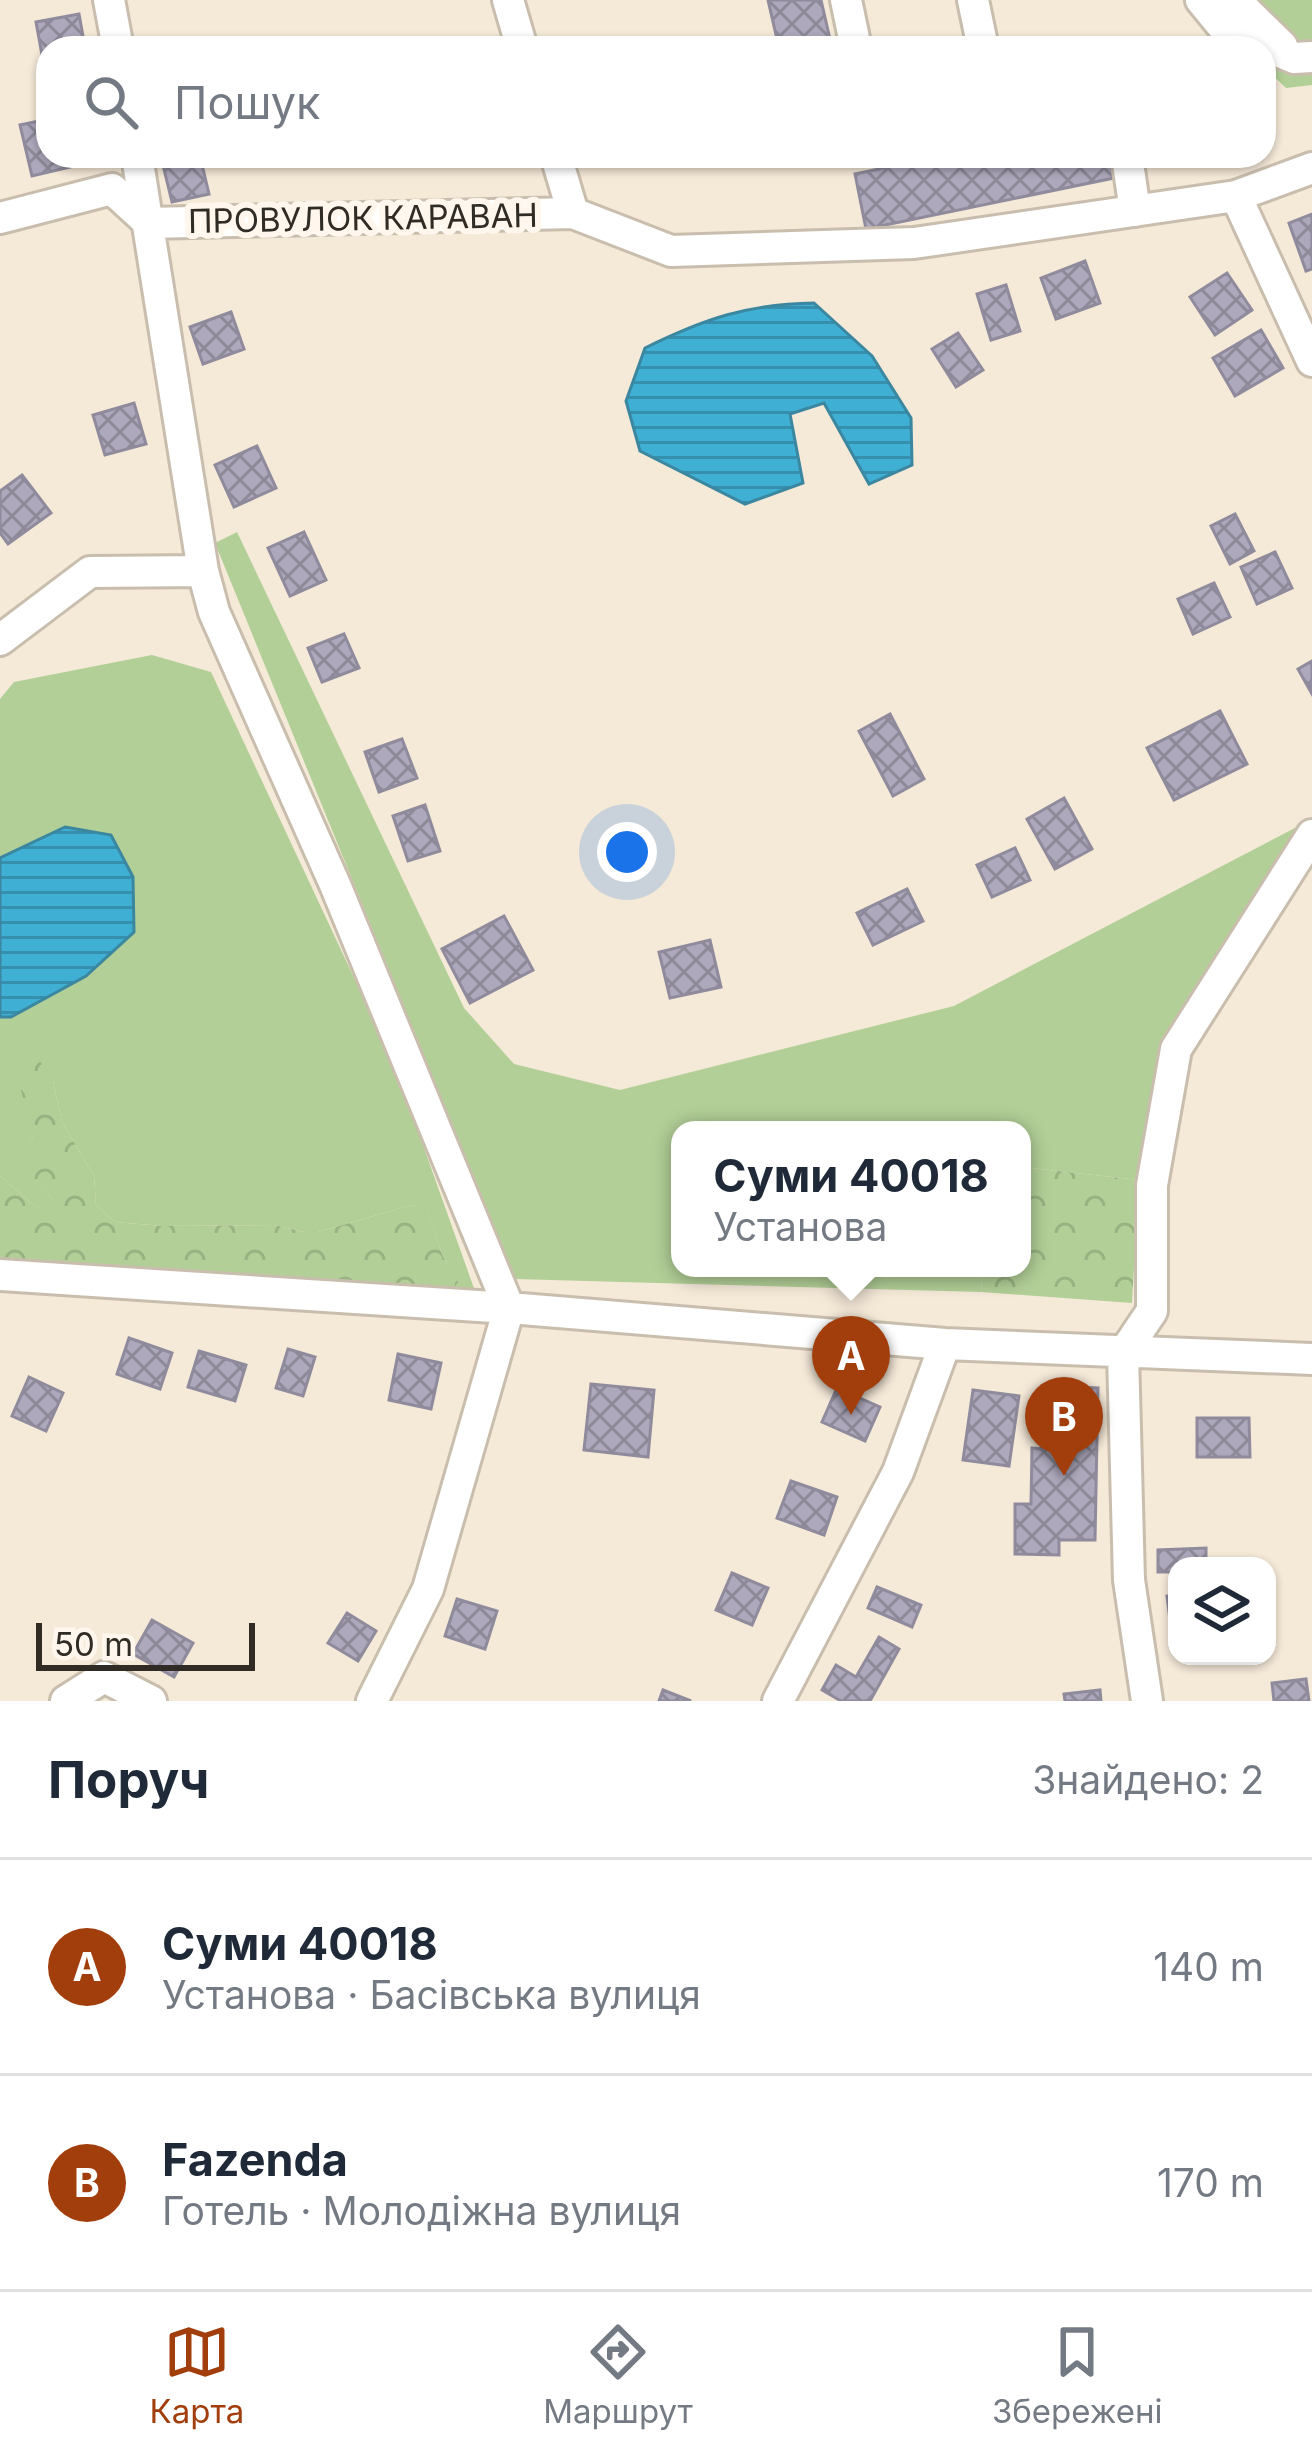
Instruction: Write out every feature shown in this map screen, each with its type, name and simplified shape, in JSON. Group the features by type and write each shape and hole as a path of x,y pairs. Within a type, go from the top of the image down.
{"street":[{"path":"109,0 116,36"},
{"path":"508,0 518,36"},
{"path":"846,0 854,36"},
{"path":"974,0 981,36"},
{"path":"1201,0 1224,28 1246,36"},
{"path":"1234,0 1303,57"},
{"name":"ПРОВУЛОК КАРАВАН","path":"139,168 149,224 573,214 671,251 914,243 1236,196 1312,168"},
{"name":"ПРОВУЛОК КАРАВАН","path":"560,168 573,214"},
{"path":"1129,168 1135,211"},
{"path":"0,218 112,189 149,224 203,572 214,612 335,887 509,1308 428,1589 372,1701"},
{"path":"1236,196 1312,361"},
{"path":"0,640 90,572 203,572"},
{"path":"1147,1701 1129,1580 1123,1354 1152,1311 1152,1185 1176,1049 1312,835"},
{"path":"0,1275 509,1308 945,1344 1312,1359"},
{"path":"778,1701 898,1472 945,1344"},
{"path":"66,1701 104,1676 151,1701"}],"green space":[{"path":"1195,0 1312,0 1312,85 1286,88 1276,78 1276,36 1247,36"},
{"path":"237,532 464,1008 514,1064 620,1090 954,1006 1312,819 1166,1046 1139,1180 1031,1168 1031,1121 671,1121 671,1277 982,1277 981,1292 515,1279 215,543"},
{"path":"152,655 211,672 393,1061 476,1294 449,1296 457,1282 427,1210 412,1205 318,1232 275,1225 115,1222 96,1205 94,1176 62,1122 53,1081 31,1122 33,1137 20,1163 52,1198 56,1212 35,1206 0,1176 0,1017 11,1017 65,827 0,858 0,699 14,682"},
{"path":"33,1051 53,1081 62,1122 94,1176 96,1205 115,1222 275,1225 318,1232 412,1205 427,1209 443,1257 458,1282 449,1296 0,1261 0,1176 35,1206 55,1211 52,1198 19,1163 33,1137 15,1066 20,1053"},
{"path":"1031,1168 1139,1180 1132,1303 981,1292 982,1277 1031,1277"}],"water":[{"path":"814,303 872,356 911,418 912,465 869,484 824,403 790,414 803,483 745,504 640,451 626,401 645,348 726,315"},
{"path":"65,827 111,835 133,877 134,932 86,976 11,1017 0,1017 0,858"}],"building":[{"path":"768,0 821,0 829,36 776,36"},
{"path":"79,14 83,36 39,36 36,22"},
{"path":"36,122 36,168 66,168 32,176 20,125"},
{"path":"164,168 203,168 209,194 172,202"},
{"path":"884,168 1112,168 1114,178 866,229 855,174"},
{"path":"1312,214 1312,269 1306,271 1289,223"},
{"path":"1085,261 1100,303 1056,319 1041,278"},
{"path":"1227,273 1252,310 1215,335 1190,297"},
{"path":"1006,285 1020,331 991,340 977,294"},
{"path":"231,312 244,349 203,364 190,327"},
{"path":"1261,330 1283,368 1235,396 1213,358"},
{"path":"958,333 983,370 956,387 932,349"},
{"path":"134,403 146,444 105,455 93,415"},
{"path":"257,446 276,488 234,507 215,465"},
{"path":"22,475 51,513 8,544 0,533 0,491"},
{"path":"1235,514 1254,551 1230,564 1211,526"},
{"path":"304,532 326,580 290,596 268,548"},
{"path":"1275,552 1292,588 1257,604 1241,567"},
{"path":"1214,583 1230,617 1193,634 1178,599"},
{"path":"344,634 359,668 322,682 308,648"},
{"path":"1312,661 1312,694 1298,669"},
{"path":"1220,711 1247,764 1174,800 1147,748"},
{"path":"890,714 924,779 893,796 859,731"},
{"path":"402,739 417,778 379,792 365,752"},
{"path":"1064,798 1092,849 1055,869 1027,819"},
{"path":"425,805 440,851 408,861 393,816"},
{"path":"1015,848 1030,880 992,897 977,865"},
{"path":"907,889 923,921 873,945 857,913"},
{"path":"504,916 533,970 470,1003 442,949"},
{"path":"710,940 721,987 670,998 659,952"},
{"path":"129,1338 172,1353 160,1389 117,1374"},
{"path":"288,1349 315,1357 303,1396 276,1388"},
{"path":"199,1351 246,1365 235,1401 188,1387"},
{"path":"398,1354 441,1363 431,1409 389,1400"},
{"path":"29,1377 63,1393 46,1431 12,1416"},
{"path":"591,1384 654,1390 648,1457 584,1450"},
{"path":"1042,1386 1098,1388 1095,1540 1059,1540 1059,1555 1015,1554 1015,1504 1031,1504 1032,1448 1041,1449"},
{"path":"837,1388 880,1407 865,1441 822,1422"},
{"path":"973,1390 1019,1396 1009,1466 963,1460"},
{"path":"1197,1418 1249,1418 1250,1457 1197,1457"},
{"path":"791,1481 837,1497 824,1535 777,1518"},
{"path":"1206,1548 1206,1557 1168,1557 1168,1572 1158,1572 1158,1550"},
{"path":"732,1573 768,1588 752,1625 716,1610"},
{"path":"877,1587 921,1605 912,1627 868,1608"},
{"path":"457,1599 497,1611 485,1649 445,1636"},
{"path":"347,1613 376,1631 358,1661 328,1643"},
{"path":"152,1620 193,1643 174,1677 133,1654"},
{"path":"879,1637 899,1649 870,1701 841,1701 822,1690 836,1665 856,1677"},
{"path":"1306,1679 1309,1701 1274,1701 1272,1683"},
{"path":"663,1690 691,1701 659,1701"},
{"path":"1100,1690 1101,1701 1065,1701 1064,1694"}],"place":[{"name":"Суми 40018","path":"851,1415"},
{"name":"Fazenda","path":"1064,1476"}]}
